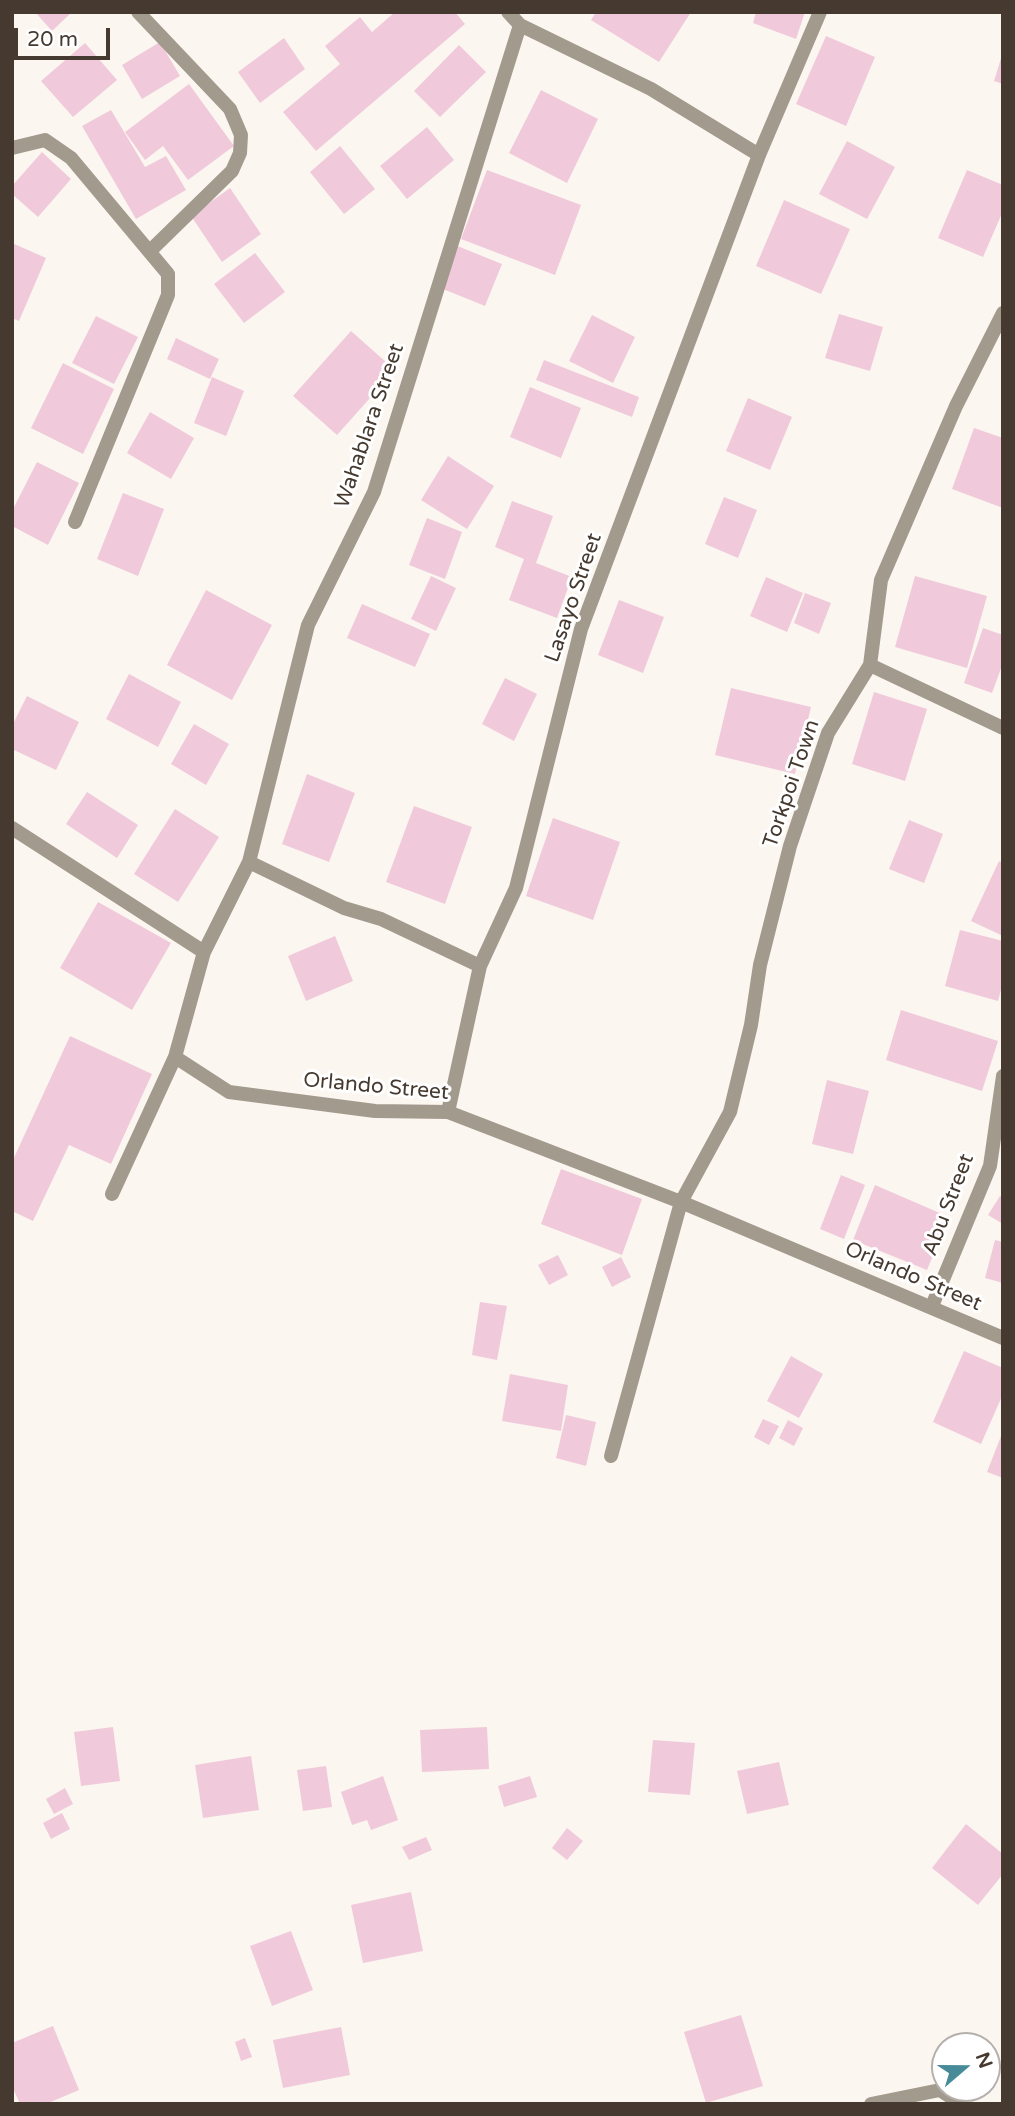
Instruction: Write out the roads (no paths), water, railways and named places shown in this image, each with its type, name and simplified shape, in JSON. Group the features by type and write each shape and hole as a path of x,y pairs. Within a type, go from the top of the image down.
{"street":[{"path":"138,12 230,109 240,135 240,153 232,171 150,251"},
{"path":"508,12 520,25 651,89 760,155"},
{"name":"Lasayo Street","path":"448,1112 480,966 516,888 581,629 760,155 821,12"},
{"name":"Wahablara Street","path":"204,952 249,862 308,625 374,492 520,25"},
{"path":"12,148 45,140 71,158 168,274 168,295 75,522"},
{"name":"Torkpoi Town","path":"611,1456 681,1202 730,1112 751,1025 760,965 790,846 828,733 870,665 881,579 956,406 1003,313"},
{"path":"870,665 1003,728"},
{"path":"12,828 204,952 175,1058 112,1195"},
{"path":"249,862 344,908 382,919 480,966"},
{"name":"Orlando Street","path":"175,1058 229,1092 375,1111 448,1112 681,1202 1003,1338"},
{"name":"Abu Street","path":"932,1306 990,1166 1003,1076"},
{"path":"871,2104 940,2091 961,2104"}]}
